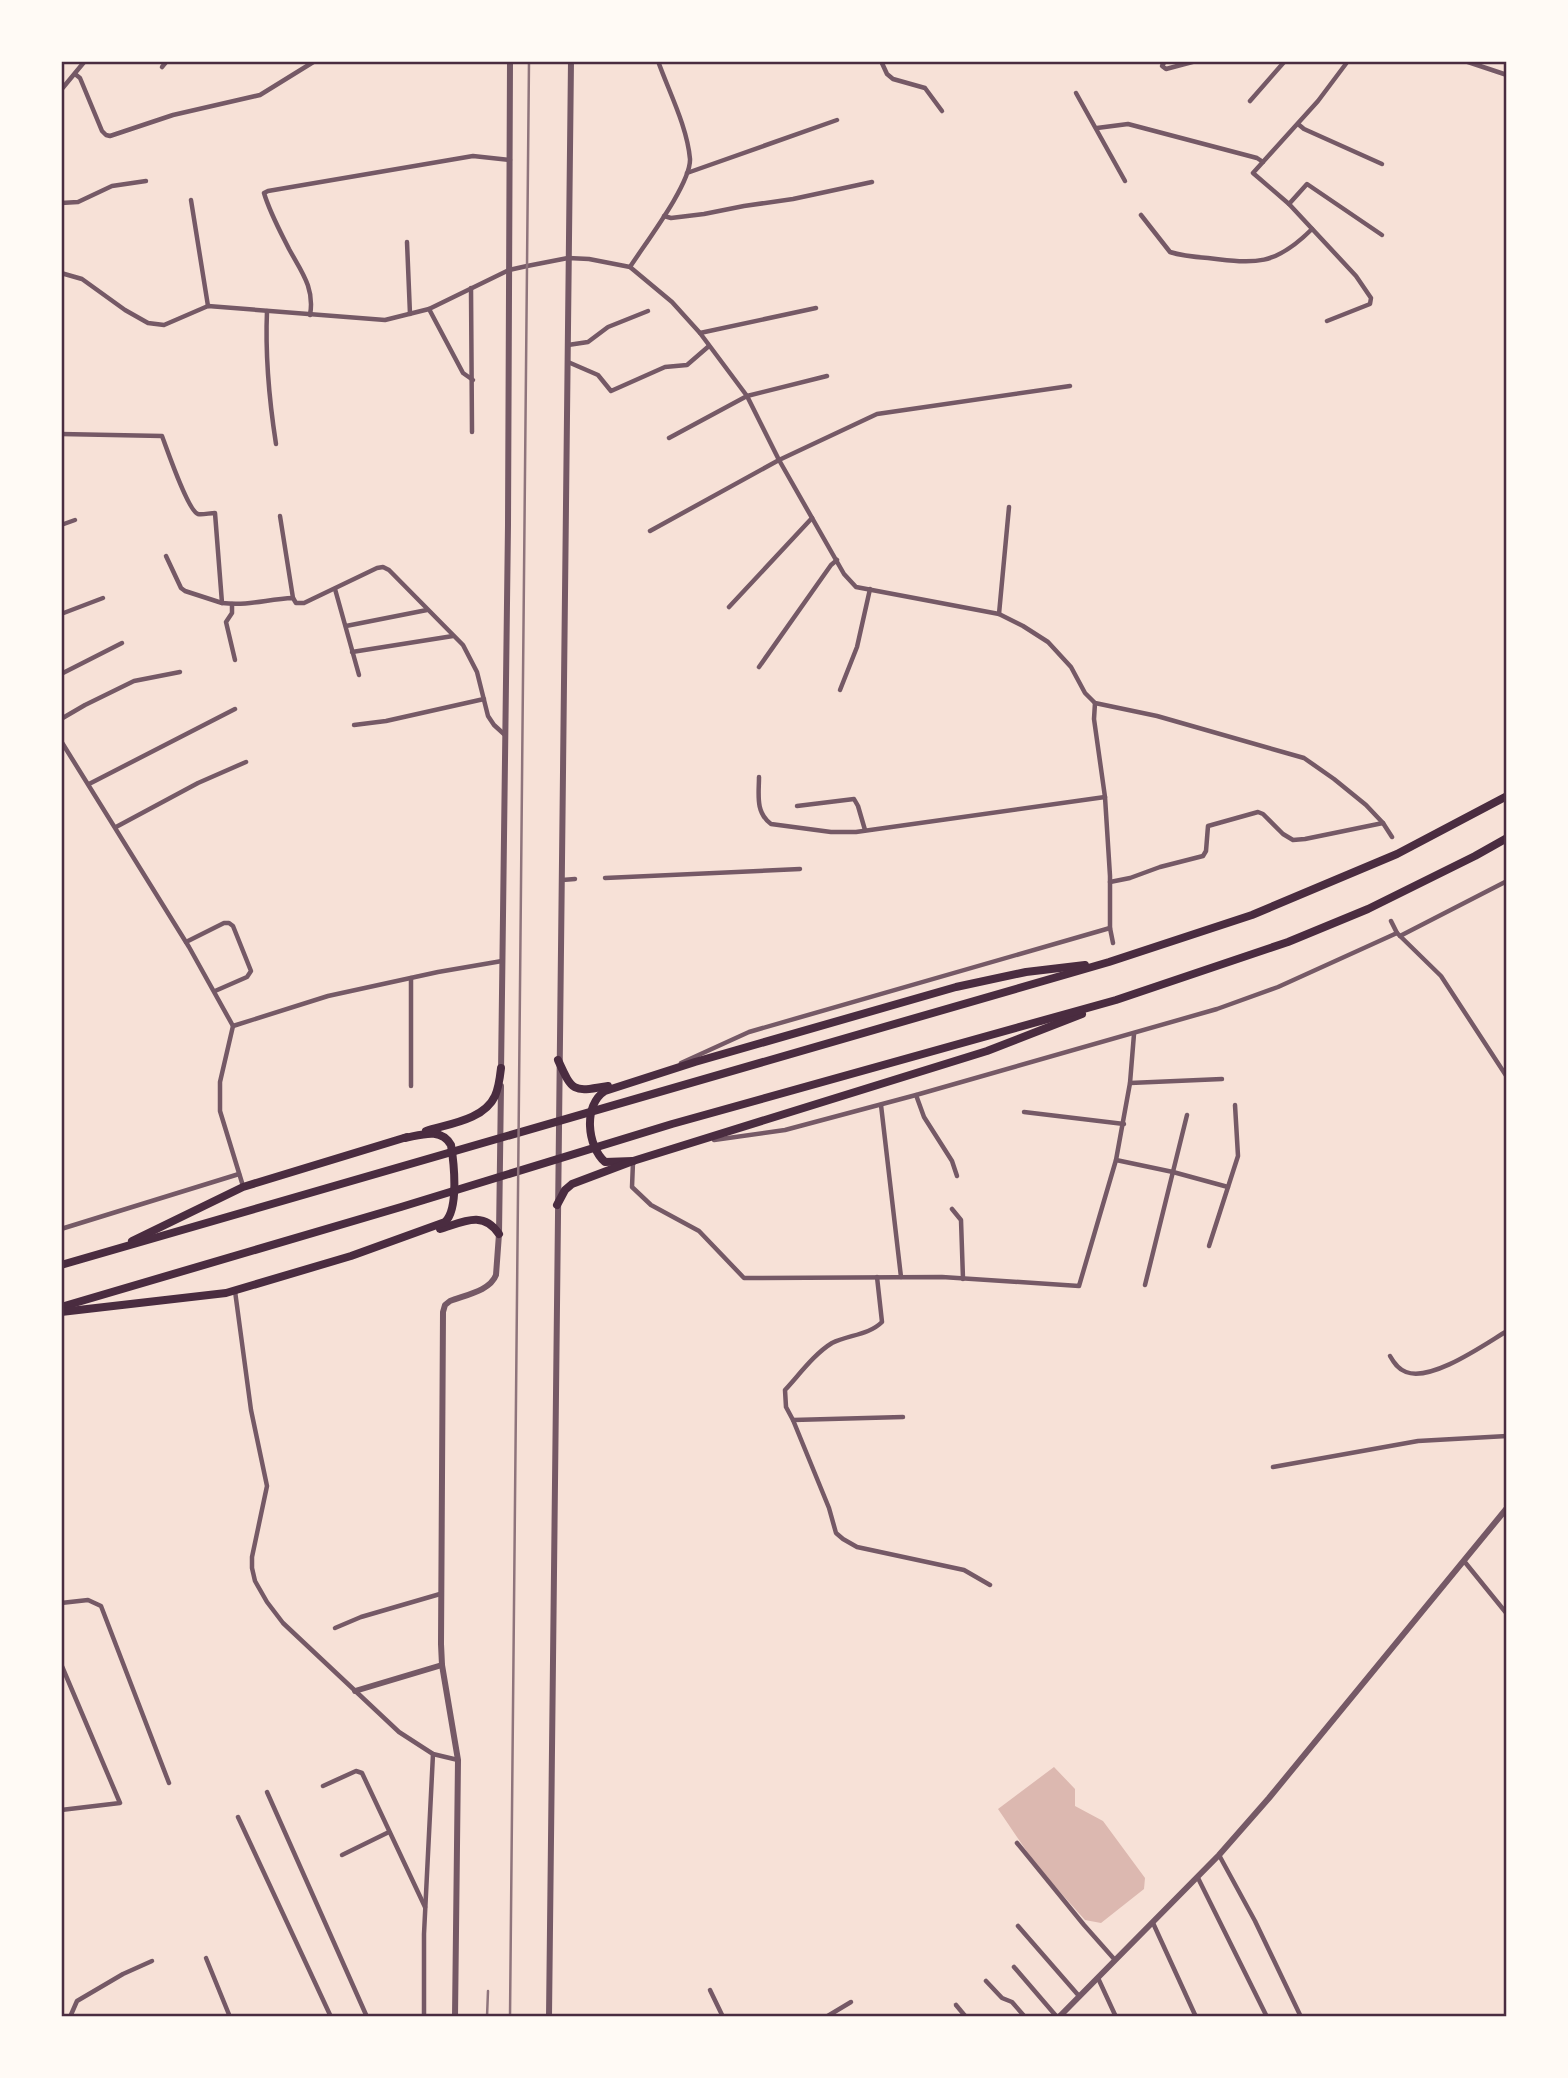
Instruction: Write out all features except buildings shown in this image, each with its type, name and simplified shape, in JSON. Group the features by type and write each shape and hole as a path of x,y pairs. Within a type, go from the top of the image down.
{"highway":[{"path":"61,1265 1109,962 1252,915 1397,854 1507,796"},
{"path":"557,1205 565,1190 572,1184 633,1161 987,1051 1116,1000 1288,942 1368,908 1507,838"},
{"path":"558,1060 569,1084 578,1090 621,1084 956,987 1026,972 1109,962"},
{"path":"61,1307 685,1120 1116,1000"},
{"path":"112,1251 243,1187 471,1117 485,1109 496,1094 501,1068"},
{"path":"621,1084 605,1091 594,1100 591,1137 595,1150 605,1162 633,1161"},
{"path":"352,1256 449,1219 454,1195 453,1157 448,1139 438,1134 405,1138"},
{"path":"61,1312 235,1291 475,1219 485,1220 494,1226 499,1234"}],"street":[{"path":"61,90 85,61"},
{"path":"162,67 167,61"},
{"path":"75,74 80,78 102,131 110,135 173,115 260,95 315,61"},
{"path":"455,2017 457,1760 442,1665 440,1594 443,1312 450,1301 487,1287 494,1281 498,1267 510,61"},
{"path":"549,2017 571,61"},
{"path":"629,267 681,187 690,162 684,132 658,61"},
{"path":"881,61 887,74 893,79 925,88 942,111"},
{"path":"1165,61 1161,66 1166,69 1196,61"},
{"path":"1250,101 1285,61"},
{"path":"1327,321 1370,304 1371,298 1356,276 1289,204 1253,173 1318,101 1348,61"},
{"path":"1465,61 1507,75"},
{"path":"1076,93 1125,181"},
{"path":"686,174 837,120"},
{"path":"1097,128 1128,124 1257,158 1263,162"},
{"path":"1298,124 1382,164"},
{"path":"310,315 312,306 304,273 279,231 264,194 268,191 473,156 510,160"},
{"path":"61,203 78,202 112,186 146,181"},
{"path":"664,216 671,218 705,214 872,183"},
{"path":"1289,204 1307,184 1382,235"},
{"path":"191,200 208,306"},
{"path":"1141,215 1170,252 1247,263 1287,252 1312,229"},
{"path":"407,242 410,314"},
{"path":"61,273 82,279 148,323 164,325 208,306 385,320 429,309 509,270 568,258 629,267 666,295 700,333 747,396 812,518 844,574 856,587 999,614 1048,642 1071,667 1085,693 1095,703 1157,716 1304,758 1366,805 1392,836"},
{"path":"471,287 472,432"},
{"path":"700,333 816,308"},
{"path":"429,309 463,373 473,380"},
{"path":"568,345 588,342 608,327 648,311"},
{"path":"267,312 266,364 276,444"},
{"path":"567,361 598,375 611,391 665,367 687,365 709,345"},
{"path":"669,438 747,396 827,376"},
{"path":"650,531 779,460 877,414 1070,386"},
{"path":"61,434 162,436 193,512 215,513 222,603"},
{"path":"999,614 1009,507"},
{"path":"280,516 296,603 304,603 383,567 390,570 463,645 470,656 488,716 505,735"},
{"path":"729,607 812,518"},
{"path":"61,525 75,520"},
{"path":"166,556 181,588 192,594 232,604 259,604 293,598"},
{"path":"760,667 837,560"},
{"path":"335,589 359,676"},
{"path":"840,691 857,647 870,589"},
{"path":"61,614 103,598"},
{"path":"232,604 232,613 226,622 235,660"},
{"path":"346,626 427,610"},
{"path":"352,652 453,636"},
{"path":"61,674 122,643"},
{"path":"61,719 134,681 180,672"},
{"path":"354,725 386,721 484,699"},
{"path":"1095,703 1094,719 1105,797 1110,928 1113,943"},
{"path":"89,783 235,709"},
{"path":"61,741 186,942 233,1026 220,1082 220,1106 243,1187"},
{"path":"116,827 198,783 246,762"},
{"path":"759,777 760,809 771,824 831,832 865,830 1105,797"},
{"path":"797,806 855,799 865,830"},
{"path":"1110,882 1203,856 1206,851 1208,825 1254,812 1263,814 1276,830 1293,840 1383,823"},
{"path":"605,878 800,869"},
{"path":"561,880 575,879"},
{"path":"689,1143 785,1130 1217,1009 1278,987 1399,935 1507,881"},
{"path":"1391,921 1399,935 1441,976 1507,1077"},
{"path":"186,942 224,923 233,926 251,971 247,977 215,991"},
{"path":"654,1075 749,1032 1110,928"},
{"path":"233,1026 324,997 502,961"},
{"path":"411,978 411,1086"},
{"path":"633,1161 632,1187 651,1205 699,1231 744,1278 901,1277 1079,1286 1124,1124 1134,1034"},
{"path":"1130,1083 1222,1079"},
{"path":"916,1095 924,1117 953,1161 957,1176"},
{"path":"881,1105 901,1277"},
{"path":"1209,1246 1238,1156 1235,1105"},
{"path":"1024,1112 1124,1124"},
{"path":"1145,1285 1187,1115"},
{"path":"1116,1160 1228,1187"},
{"path":"61,1229 239,1174"},
{"path":"952,1209 961,1220 963,1279"},
{"path":"877,1277 882,1322 874,1328 829,1345 785,1390 786,1407 829,1508 836,1533 857,1547 964,1570 989,1585"},
{"path":"235,1291 251,1410 267,1486 252,1557 255,1581 283,1623 399,1732 433,1754 457,1760"},
{"path":"1390,1356 1398,1367 1408,1373 1418,1373 1466,1357 1507,1331"},
{"path":"793,1420 903,1416"},
{"path":"1273,1467 1418,1441 1507,1437"},
{"path":"1014,1967 1058,2017 1219,1855 1507,1508"},
{"path":"1463,1560 1507,1614"},
{"path":"335,1628 361,1617 440,1594"},
{"path":"61,1603 88,1600 101,1606 169,1783"},
{"path":"61,1664 120,1803 61,1810"},
{"path":"355,1691 442,1665"},
{"path":"425,2017 425,1908 433,1754"},
{"path":"323,1786 360,1771 362,1773 425,1908"},
{"path":"267,1793 367,2017"},
{"path":"238,1817 331,2017"},
{"path":"342,1855 389,1832"},
{"path":"1017,1843 1115,1960"},
{"path":"1219,1855 1255,1921 1301,2017"},
{"path":"1198,1878 1267,2017"},
{"path":"1153,1923 1196,2017"},
{"path":"1018,1926 1079,1996"},
{"path":"206,1958 230,2017"},
{"path":"70,2017 77,2001 123,1974 152,1961"},
{"path":"1098,1978 1116,2017"},
{"path":"986,1981 1002,1998 1012,2002 1025,2017"},
{"path":"710,1990 723,2017"},
{"path":"826,2017 851,2002"},
{"path":"956,2005 966,2017"}],"shaded area":[{"path":"1054,1767 1075,1789 1075,1806 1103,1821 1145,1878 1144,1889 1101,1923 1085,1920 1036,1865 998,1809"}],"railway":[{"path":"510,2017 529,61"},
{"path":"487,2017 488,1991"}]}
